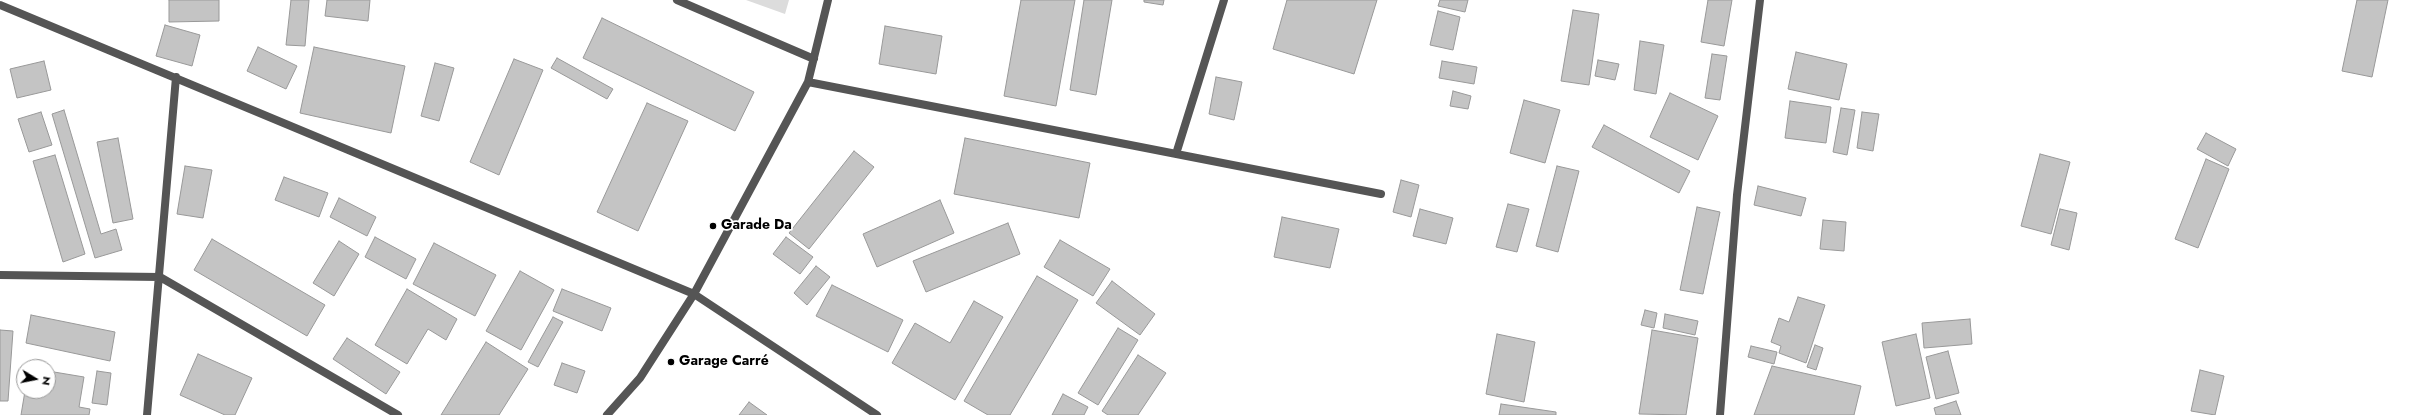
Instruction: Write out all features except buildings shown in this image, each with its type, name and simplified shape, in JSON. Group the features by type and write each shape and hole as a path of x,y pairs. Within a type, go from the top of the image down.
{"street":[{"path":"677,0 814,59"},
{"path":"607,415 640,378 694,294 808,82 828,0"},
{"path":"1176,154 1224,0"},
{"path":"1720,415 1737,195 1760,0"},
{"path":"0,5 694,294 877,415"},
{"path":"147,415 176,77"},
{"path":"808,82 1381,194"},
{"path":"0,275 160,277 398,415"}],"shaded area":[{"path":"746,0 789,0 785,14"}],"place":[{"name":"Garade Da","path":"713,226"},
{"name":"Garage Carré","path":"671,362"}]}
